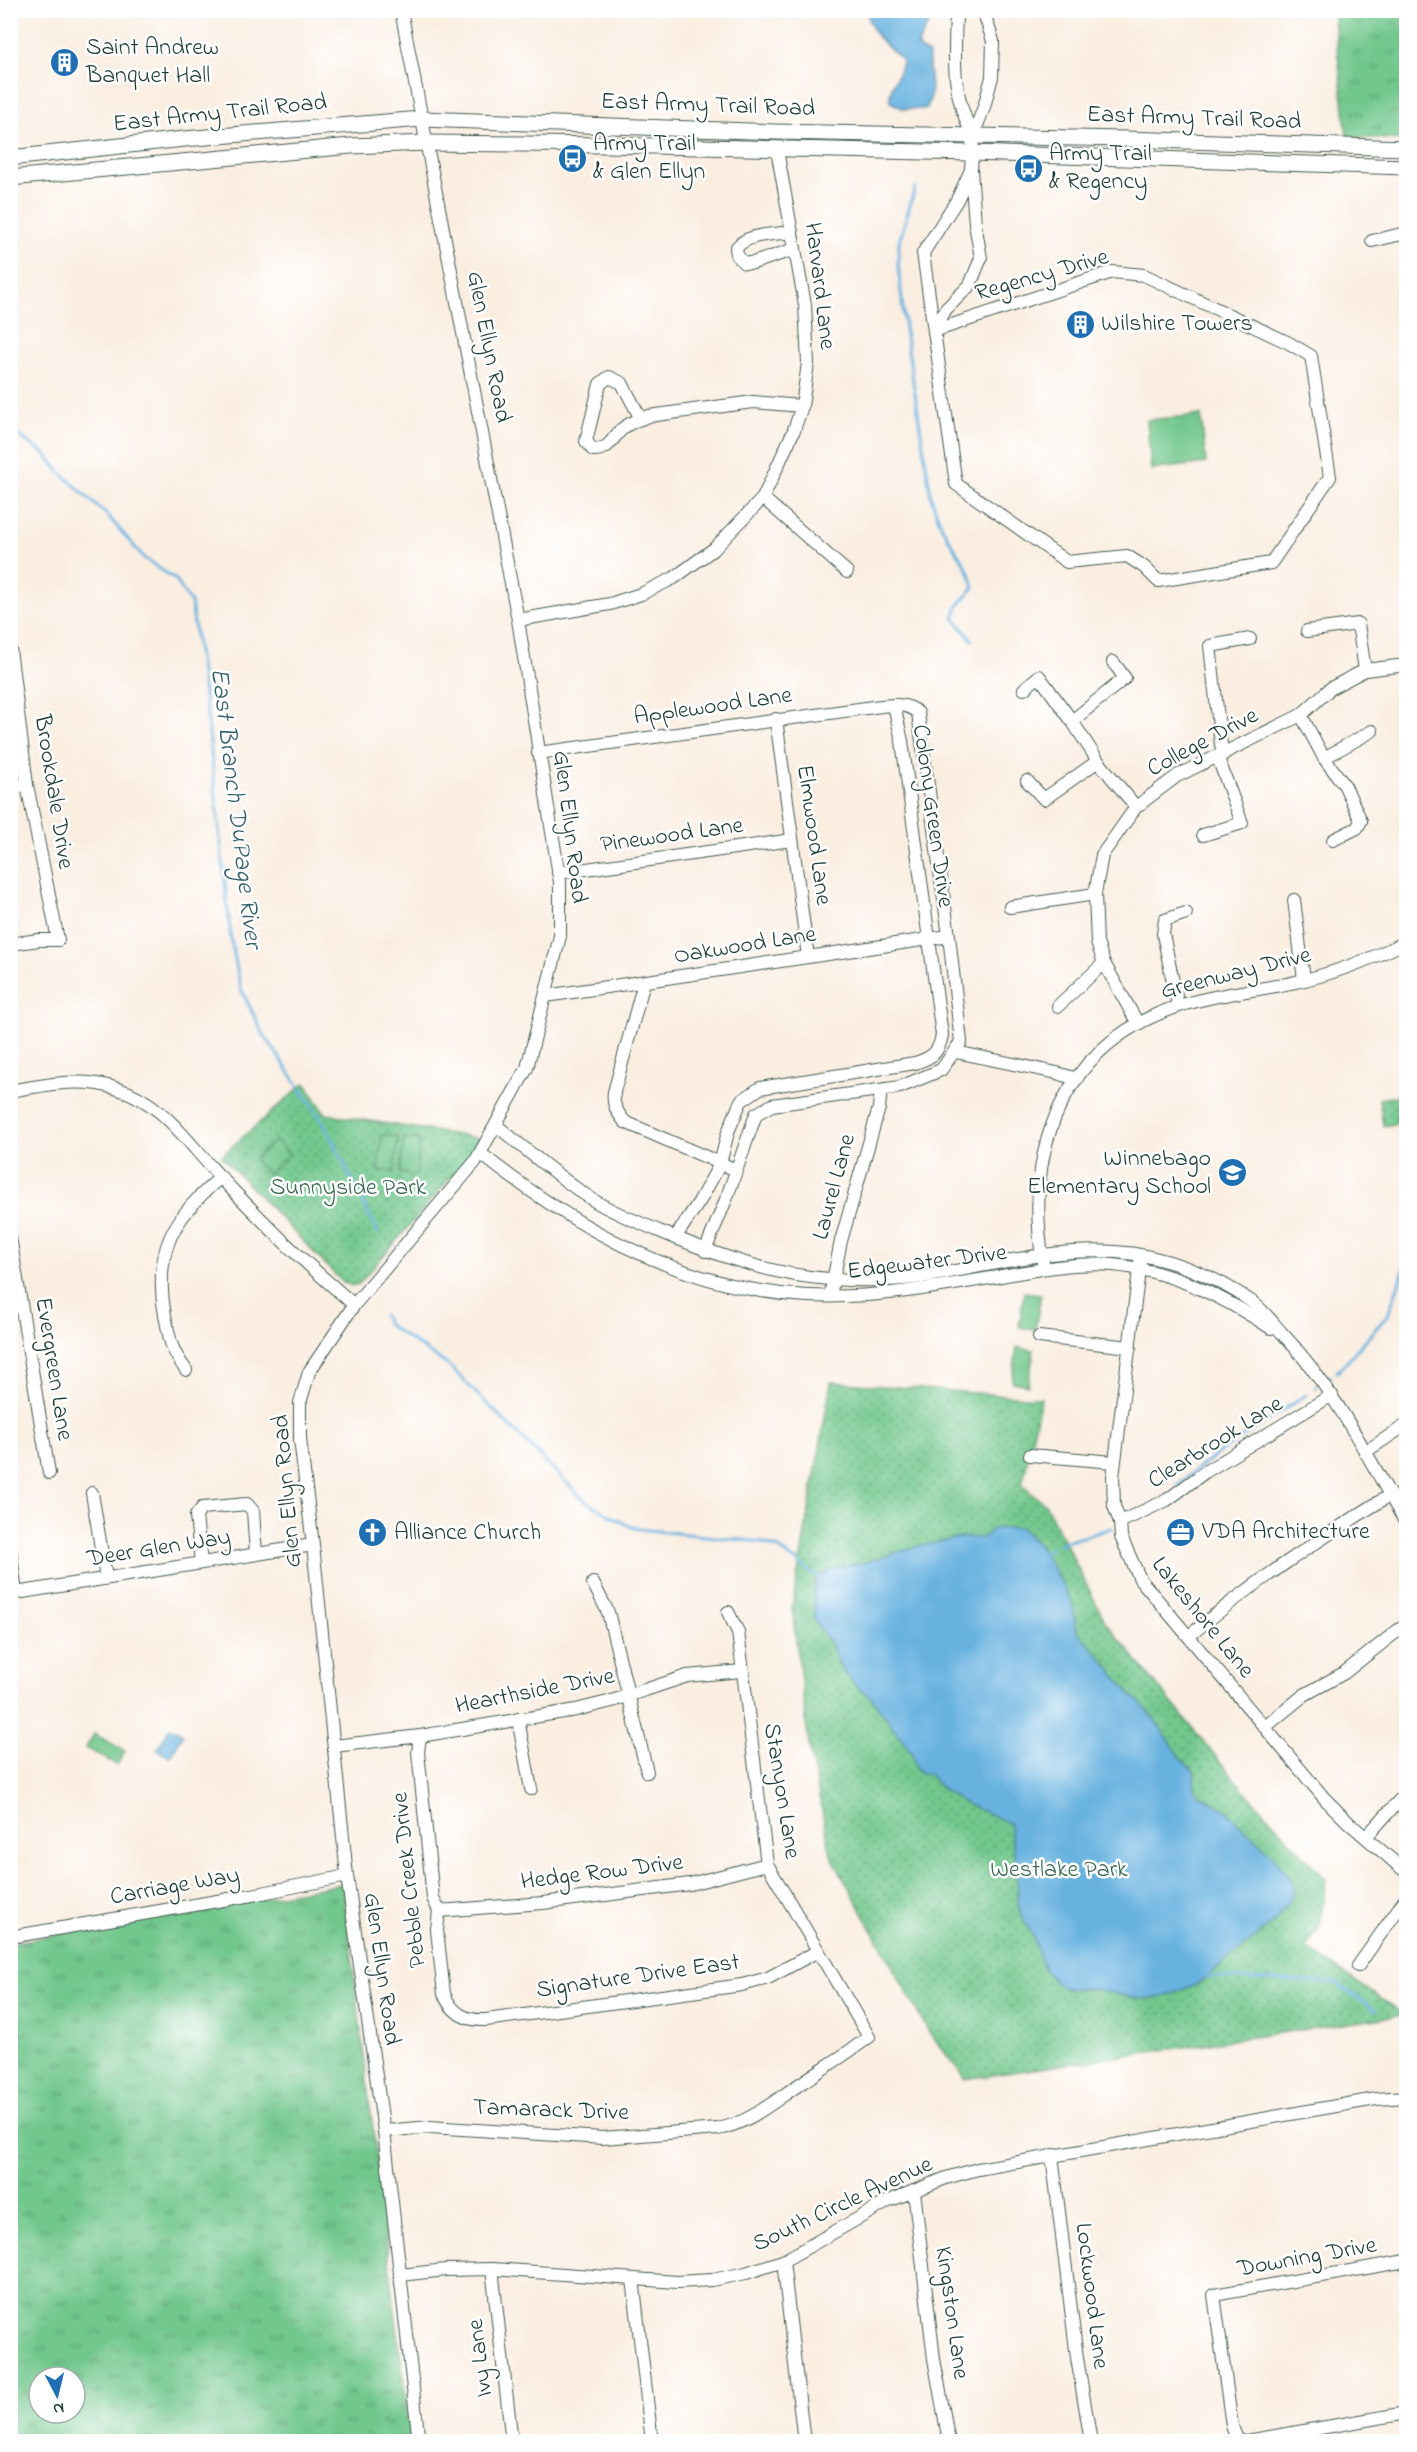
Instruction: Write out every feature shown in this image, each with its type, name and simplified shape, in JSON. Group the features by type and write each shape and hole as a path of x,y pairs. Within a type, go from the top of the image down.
{"main road":[{"name":"East Army Trail Road","path":"10,158 216,136 421,119 774,132 1136,139 1407,148"},
{"name":"East Army Trail Road","path":"10,178 351,146 426,143 972,153 1407,167"}],"street":[{"name":"Glen Ellyn Road","path":"401,10 518,620 558,873 560,936 527,1068 496,1125 453,1189 354,1305 309,1371 300,1403 300,1439 314,1545 347,1876 384,2130 419,2442"},
{"name":"Regency Drive","path":"954,10 956,17 954,67 957,94 963,117 973,136"},
{"name":"Regency Drive","path":"934,331 946,309 970,285 981,258 970,170 973,136 992,77 993,41 983,10"},
{"name":"Harvard Lane","path":"518,620 610,604 641,594 666,582 716,548 763,498 786,452 802,406 808,363 807,321 777,150"},
{"name":"Regency Drive","path":"934,331 1112,272 1144,275 1289,343 1311,356 1330,477 1271,563 1158,581 1144,567 1127,556 1067,562 956,484 934,331 923,253 957,200 970,170"},
{"path":"792,232 741,242 736,248 737,255 744,263 753,263 795,249"},
{"path":"1372,241 1407,232"},
{"path":"641,419 622,383 609,376 600,384 586,441 593,450 602,450 612,443 622,428 641,419 744,403 802,406"},
{"path":"763,498 847,572"},
{"path":"1306,630 1358,624 1365,670"},
{"path":"1203,835 1242,823 1221,756 1210,646 1250,639"},
{"name":"Brookdale Drive","path":"10,650 27,785 58,940 39,939 10,944"},
{"path":"1072,721 1125,678 1113,662"},
{"name":"College Drive","path":"1138,1024 1104,963 1098,943 1095,894 1102,855 1136,807 1177,776 1301,715 1331,688 1365,670 1407,665"},
{"path":"1024,689 1039,676 1098,761 1136,807"},
{"name":"Applewood Lane","path":"538,753 776,719 894,705"},
{"name":"Colony Green Drive","path":"675,1238 699,1203 720,1164 728,1132 741,1101 760,1088 915,1063 928,1059 940,1049 942,1035 902,741 894,705 913,707 918,713 962,1032 961,1042 956,1052"},
{"path":"1301,715 1324,758 1345,786 1360,821 1357,828 1333,840"},
{"name":"Elmwood Lane","path":"776,719 808,957"},
{"path":"1324,758 1372,731"},
{"path":"1027,781 1044,799 1098,761"},
{"path":"10,787 27,785"},
{"name":"Pinewood Lane","path":"558,873 792,840"},
{"path":"1010,907 1095,894"},
{"path":"1294,900 1304,980"},
{"path":"1178,1006 1163,934 1165,920 1186,913"},
{"name":"Oakwood Lane","path":"546,996 949,936"},
{"name":"Greenway Drive","path":"1044,1269 1037,1202 1042,1156 1054,1118 1077,1079 1103,1050 1138,1024 1178,1006 1304,980 1349,967 1407,942"},
{"path":"1058,1006 1104,963"},
{"path":"644,982 614,1092 613,1104 617,1113 625,1122 736,1170"},
{"path":"705,1251 756,1114 772,1105 900,1087 941,1070 956,1052 1077,1079"},
{"path":"10,1091 82,1082 122,1090 155,1107 287,1244 354,1305"},
{"name":"Laurel Lane","path":"830,1296 841,1241 879,1108 881,1090"},
{"name":"Edgewater Drive","path":"496,1125 592,1200 705,1251 750,1265 833,1279 919,1277 1042,1256 1116,1252 1166,1261 1230,1288 1255,1304 1290,1341 1332,1395 1407,1523"},
{"name":"Edgewater Drive","path":"480,1152 505,1172 583,1225 644,1257 715,1281 764,1292 808,1296 881,1295 1044,1269 1113,1265 1165,1275 1223,1297 1290,1341"},
{"path":"186,1370 172,1349 160,1281 162,1259 169,1238 188,1207 221,1177"},
{"name":"Evergreen Lane","path":"10,1237 49,1473"},
{"name":"Lakeshore Lane","path":"1141,1256 1114,1462 1114,1506 1120,1522 1120,1537 1140,1579 1325,1799 1407,1872"},
{"path":"1039,1337 1130,1347"},
{"name":"Clearbrook Lane","path":"1120,1522 1167,1500 1205,1472 1332,1395"},
{"path":"1365,1452 1407,1425"},
{"path":"1029,1455 1114,1462"},
{"path":"92,1493 106,1578"},
{"path":"1189,1636 1256,1582 1390,1495"},
{"path":"201,1563 196,1516 202,1508 247,1504 253,1511 256,1554"},
{"name":"Deer Glen Way","path":"13,1593 314,1545"},
{"path":"10,1547 13,1593"},
{"path":"593,1583 608,1612 647,1772"},
{"name":"Stanyon Lane","path":"728,1612 738,1632 767,1864 869,2037"},
{"path":"1265,1727 1304,1695 1344,1673 1407,1624"},
{"name":"Hearthside Drive","path":"334,1746 420,1736 576,1710 612,1701 687,1676 742,1671"},
{"path":"518,1719 531,1789"},
{"name":"Pebble Creek Drive","path":"420,1736 418,1752 433,1898 439,1911 437,1930 444,1994 448,2003 459,2015"},
{"path":"1366,1837 1407,1793"},
{"name":"Hedge Row Drive","path":"439,1911 543,1903 690,1884 767,1864"},
{"name":"Carriage Way","path":"10,1937 347,1876"},
{"path":"1358,1966 1407,1898"},
{"name":"Signature Drive East","path":"459,2015 476,2020 486,2020 742,1985 768,1978 818,1951"},
{"name":"Tamarack Drive","path":"384,2130 430,2127 603,2138 718,2129 755,2116 869,2037"},
{"name":"South Circle Avenue","path":"400,2275 446,2270 492,2269 676,2282 712,2280 746,2273 783,2261 857,2218 914,2191 978,2169 1376,2099 1407,2097"},
{"name":"Lockwood Lane","path":"1052,2155 1077,2358 1091,2442"},
{"name":"Kingston Lane","path":"914,2191 934,2359 949,2442"},
{"path":"783,2261 804,2442"},
{"name":"Downing Drive","path":"1240,2442 1232,2426 1214,2295 1407,2261"},
{"name":"Ivy Lane","path":"492,2269 512,2442"},
{"path":"633,2279 652,2442"},
{"path":"1240,2442 1407,2413"}],"green space":[{"path":"1333,11 1406,11 1406,140 1347,137"},
{"path":"1201,415 1206,463 1151,470 1147,420"},
{"name":"Sunnyside Park","path":"305,1083 326,1114 484,1139 359,1284 351,1286 340,1280 221,1156"},
{"path":"1406,1094 1406,1119 1401,1120 1401,1123 1383,1126 1379,1099"},
{"path":"382,1135 398,1137 394,1172 378,1170"},
{"path":"404,1138 420,1140 416,1175 400,1173"},
{"path":"275,1140 289,1154 268,1174 254,1160"},
{"path":"1024,1292 1041,1294 1035,1330 1019,1327"},
{"path":"1017,1347 1034,1350 1028,1385 1012,1382"},
{"name":"Westlake Park","path":"831,1382 1041,1398 1022,1485 1046,1505 1106,1623 1242,1788 1326,1880 1320,1927 1306,1947 1406,2018 1398,2016 965,2079 928,2031 831,1855 809,1747 792,1608"},
{"path":"94,1734 125,1751 117,1765 86,1748"},
{"path":"343,1884 411,2441 11,2442 11,1943"}],"water":[{"path":"867,11 931,11 929,22 918,45 921,50 929,54 931,90 926,109 904,109 890,102 891,91 902,60 875,33"},
{"path":"1020,1527 1040,1547 1060,1580 1072,1603 1077,1632 1123,1686 1150,1713 1184,1762 1195,1772 1194,1785 1198,1794 1227,1810 1274,1857 1293,1882 1293,1895 1275,1920 1208,1977 1194,1986 1164,1997 1141,1999 1094,1989 1068,1989 1058,1985 1044,1970 1033,1937 1019,1910 1016,1862 1009,1823 955,1798 936,1783 929,1774 921,1773 916,1768 912,1753 870,1696 856,1686 838,1663 832,1646 814,1620 814,1587 817,1578 834,1568 865,1562 918,1546 965,1537 982,1538 992,1529"},
{"path":"170,1727 183,1734 170,1757 157,1750"}],"waterway":[{"path":"915,188 899,242 898,264 906,337 931,496 942,526 966,566 974,587 958,606 954,618 972,640"},
{"name":"East Branch DuPage River","path":"10,430 44,453 61,473 108,516 145,559 175,579 191,603 207,715 231,939 241,989 262,1032 325,1125 378,1233"},
{"path":"1337,1372 1388,1315 1406,1263"},
{"name":"East Branch DuPage River","path":"383,1315 388,1325 449,1366 585,1501 629,1526 639,1529 761,1542 778,1548 820,1579"},
{"path":"1177,1485 1221,1451 1306,1395"},
{"path":"1059,1544 1112,1528"},
{"path":"1041,1555 1050,1548"},
{"path":"1206,1974 1208,1977 1336,1983 1376,2010"}],"place":[{"name":"Saint Andrew Banquet Hall","path":"65,62"},
{"name":"Army Trail & Glen Ellyn","path":"572,158"},
{"name":"Army Trail & Regency","path":"1028,168"},
{"name":"Wilshire Towers","path":"1080,324"},
{"name":"Winnebago Elementary School","path":"1232,1173"},
{"name":"VDA Architecture","path":"1181,1532"},
{"name":"Alliance Church","path":"373,1533"}]}
